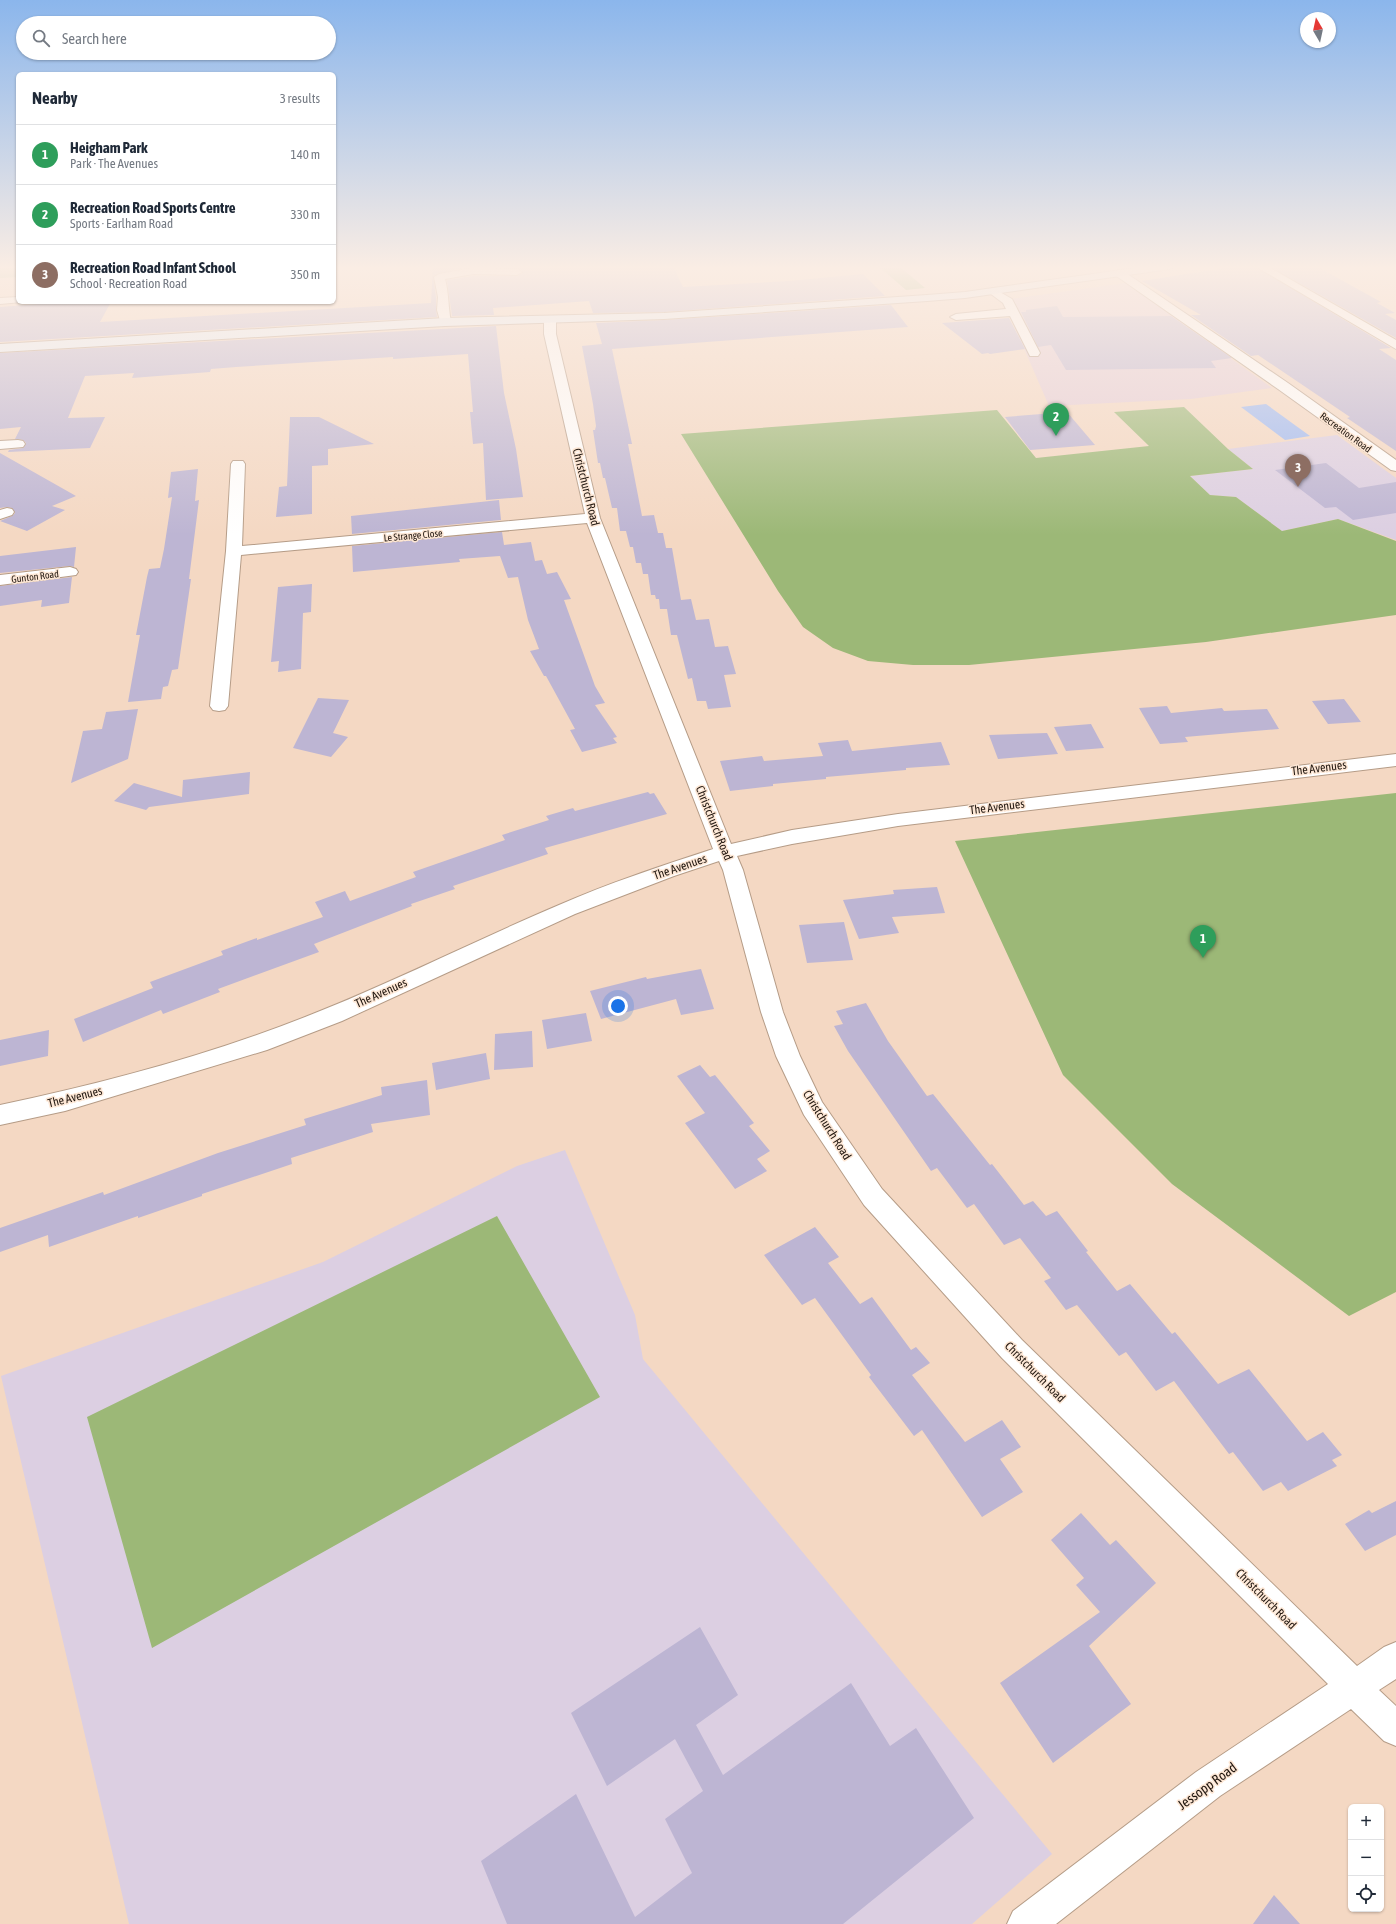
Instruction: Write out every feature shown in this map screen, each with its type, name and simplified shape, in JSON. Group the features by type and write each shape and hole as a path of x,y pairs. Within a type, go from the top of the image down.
{"street":[{"name":"Christchurch Road","path":"555,356 592,518 725,852 734,870 772,1012 788,1056 813,1108 873,1197 1012,1349 1370,1705 1396,1729"},
{"name":"Recreation Road","path":"1239,356 1396,467"},
{"path":"0,445 18,444"},
{"path":"219,706 234,551 238,464"},
{"name":"Le Strange Close","path":"234,551 592,518"},
{"name":"Gunton Road","path":"0,580 70,572"},
{"name":"The Avenues","path":"0,1115 65,1101 182,1068 259,1044 334,1015 568,909 667,871 725,852 792,837 898,820 1396,760"},
{"name":"Jessopp Road","path":"1026,1924 1208,1784 1396,1659"}],"shaded area":[{"path":"1027,356 1227,356 1272,388 1191,399 1049,406"},
{"path":"1337,435 1396,478 1396,540 1338,519 1282,531 1236,497 1210,495 1190,476 1253,469 1228,449"},
{"path":"565,1150 635,1315 643,1359 1052,1854 972,1924 129,1924 1,1376 323,1262 517,1166"}],"green space":[{"path":"1184,407 1228,449 1253,469 1190,476 1210,495 1236,497 1282,531 1338,519 1396,541 1396,615 1206,642 969,665 913,665 868,661 833,648 803,627 778,591 681,434 997,410 1036,458 1149,446 1114,412"},
{"path":"1396,793 1396,1292 1349,1316 1172,1184 1063,1075 955,841"},
{"path":"497,1216 600,1397 152,1648 87,1417"}],"water":[{"path":"1266,404 1310,436 1285,440 1241,407"}],"building":[{"path":"0,356 441,356 393,359 393,357 236,367 211,369 210,372 132,378 134,373 85,376 68,418 105,417 90,448 8,452 9,450 23,448 26,443 23,440 15,439 21,427 0,429"},
{"path":"468,356 500,356 504,393 516,449 523,497 486,500 483,443 473,444 470,412 473,412"},
{"path":"584,356 613,356 632,444 628,444 642,516 654,515 658,533 663,533 666,548 672,548 681,600 691,599 696,620 709,619 715,647 728,646 736,674 724,675 731,707 708,709 706,701 697,701 692,678 688,679 677,635 671,635 667,609 660,609 659,599 656,599 655,595 651,595 648,574 643,574 641,563 636,563 633,547 630,547 626,531 620,531 617,508 612,508 605,478 603,478 600,463 598,463 593,430 595,430 596,426"},
{"path":"1057,356 1229,356 1232,358 1211,361 1216,368 1066,370"},
{"path":"1259,356 1389,356 1396,360 1396,451 1347,418 1350,417"},
{"path":"1067,412 1095,445 1030,450 1005,417"},
{"path":"290,417 319,417 374,444 328,449 328,465 312,466 312,514 276,517 279,487 287,486"},
{"path":"0,453 76,496 52,506 65,510 27,531 0,521 12,516 15,513 12,508 0,508"},
{"path":"1326,463 1359,488 1396,482 1396,513 1353,520 1336,507 1325,508 1275,470"},
{"path":"198,469 195,501 199,500 189,579 191,579 178,669 172,670 168,686 163,687 161,699 128,702 140,635 136,635 147,577 149,569 160,568 164,549 172,497 168,498 171,472"},
{"path":"499,500 501,520 352,534 351,516"},
{"path":"502,532 504,545 531,542 535,561 542,560 547,574 557,572 571,599 564,600 595,686 605,703 595,705 617,737 613,738 617,743 582,752 570,730 575,729 546,676 544,676 530,651 539,649 528,620 518,577 508,578 500,556 459,559 460,562 353,572 352,546"},
{"path":"76,547 74,567 70,566 0,573 0,556"},
{"path":"72,577 69,603 41,607 42,600 0,606 0,586"},
{"path":"312,584 311,612 303,613 301,669 278,672 279,661 271,662 278,587"},
{"path":"318,698 349,700 333,733 348,737 331,757 293,748"},
{"path":"1344,699 1361,722 1328,724 1312,701"},
{"path":"1167,706 1171,713 1222,708 1224,711 1267,709 1279,729 1185,737 1188,742 1160,744 1139,708"},
{"path":"138,709 128,759 71,783 83,731 102,729 106,712"},
{"path":"1091,724 1104,748 1066,751 1054,727"},
{"path":"1047,733 1058,754 998,759 989,735"},
{"path":"848,740 852,751 941,742 950,765 906,768 906,770 826,777 826,779 773,784 773,786 730,791 720,761 762,756 764,761 823,756 818,743"},
{"path":"250,772 249,794 149,807 146,810 114,801 134,783 182,797 183,780"},
{"path":"648,792 650,794 654,793 667,814 545,848 548,854 453,886 455,889 411,904 412,906 314,944 319,952 218,989 220,992 163,1014 161,1010 83,1042 74,1019 153,988 150,982 223,955 221,951 323,917 315,902 345,891 350,901 416,877 413,872 505,840 502,835 549,820 546,816 573,808 575,811"},
{"path":"937,887 945,913 892,917 899,933 859,939 843,900 894,894 893,890"},
{"path":"844,922 853,960 807,963 799,925"},
{"path":"701,969 714,1009 681,1015 676,999 601,1019 590,991 646,977 647,979"},
{"path":"866,1003 888,1041 927,1096 933,1094 990,1165 992,1164 1024,1205 1033,1201 1046,1216 1057,1211 1088,1251 1086,1252 1117,1291 1130,1284 1172,1334 1175,1332 1218,1384 1249,1369 1307,1441 1323,1432 1342,1455 1332,1460 1337,1466 1288,1491 1281,1482 1263,1491 1233,1452 1229,1454 1174,1381 1156,1391 1126,1352 1119,1356 1077,1305 1066,1310 1044,1281 1051,1278 1020,1238 1004,1245 974,1204 967,1208 937,1168 931,1171 848,1051 834,1026 843,1024 836,1011"},
{"path":"586,1013 592,1041 547,1049 542,1020"},
{"path":"49,1030 48,1056 0,1066 0,1040"},
{"path":"532,1031 533,1067 494,1070 495,1034"},
{"path":"486,1053 490,1079 436,1090 432,1063"},
{"path":"700,1065 710,1077 715,1075 754,1123 749,1126 770,1151 757,1159 767,1171 735,1189 685,1123 705,1113 677,1076"},
{"path":"427,1080 430,1115 371,1124 373,1132 291,1158 292,1164 202,1194 202,1196 138,1218 138,1216 49,1247 48,1235 0,1252 0,1228 103,1192 104,1195 218,1153 306,1125 304,1119 382,1095 381,1087"},
{"path":"815,1227 839,1257 828,1263 860,1304 872,1297 911,1350 916,1347 930,1363 912,1375 965,1442 1002,1420 1021,1447 1000,1459 1023,1492 982,1517 922,1430 914,1436 869,1377 871,1375 815,1298 802,1305 764,1255"},
{"path":"1396,1501 1396,1535 1365,1551 1345,1524 1369,1510 1372,1513"},
{"path":"1081,1513 1110,1545 1116,1540 1156,1583 1089,1646 1131,1704 1053,1763 1000,1683 1100,1612 1076,1585 1084,1578 1051,1540"},
{"path":"700,1627 738,1695 696,1725 723,1775 851,1683 890,1746 916,1728 974,1818 843,1924 507,1924 481,1861 576,1794 635,1917 692,1873 665,1819 703,1791 675,1739 607,1786 571,1713"},
{"path":"1274,1895 1300,1924 1253,1924"}],"place":[{"name":"Recreation Road Sports Centre","path":"1056,436"},
{"name":"Recreation Road Infant School","path":"1298,487"},
{"name":"Heigham Park","path":"1203,958"}]}
